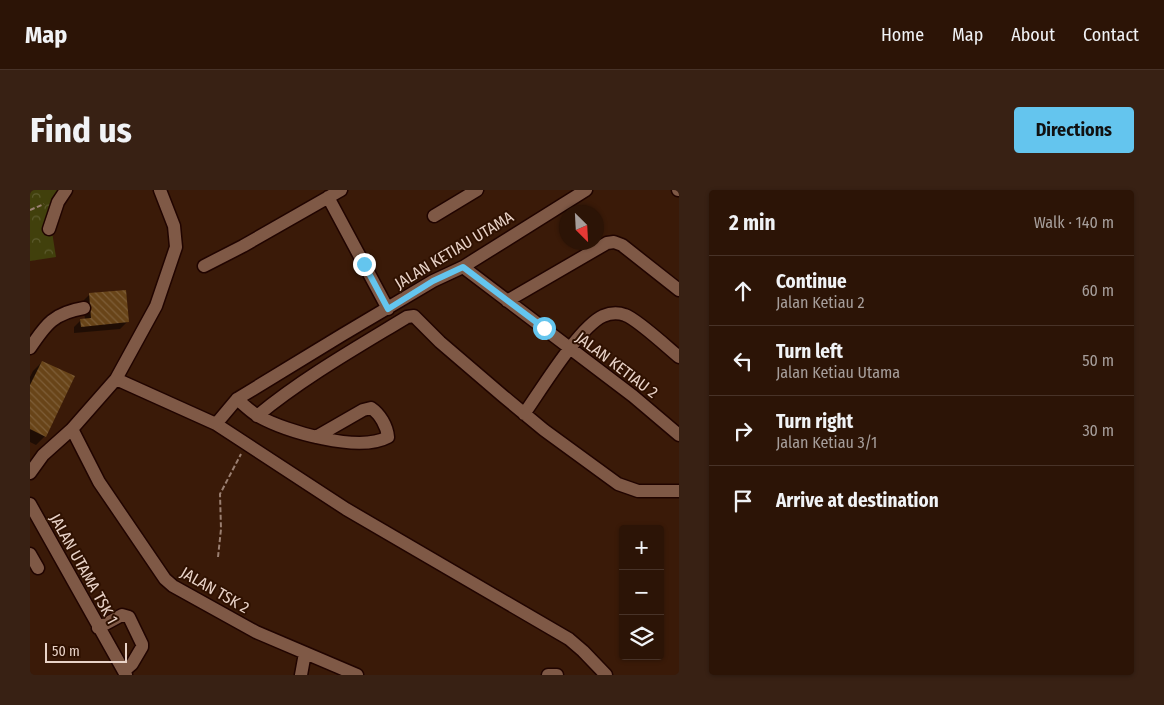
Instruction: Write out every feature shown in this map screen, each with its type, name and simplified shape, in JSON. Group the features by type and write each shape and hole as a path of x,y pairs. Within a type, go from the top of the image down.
{"street":[{"path":"49,229 58,202 66,190"},
{"path":"32,466 72,429 116,378 156,306 176,247 174,226 160,190"},
{"path":"204,266 341,190"},
{"path":"434,216 477,190"},
{"name":"JALAN KETIAU UTAMA","path":"216,424 237,399 433,281 463,267 580,191"},
{"path":"328,198 388,309"},
{"path":"507,301 606,243 614,242 622,245 679,290"},
{"name":"JALAN KETIAU 2","path":"463,267 633,396 679,435"},
{"path":"30,348 42,331 56,317 67,311 84,308"},
{"path":"524,414 569,349 590,324 601,316 612,313 629,316 679,357"},
{"path":"257,416 308,378 406,317 414,316 446,348 524,414 618,484 638,491 679,491"},
{"path":"116,378 216,424 346,509 569,639 584,650 606,675"},
{"path":"237,399 257,416 290,431 316,437 360,442 380,442 388,437 387,429 376,411 371,408 363,410 316,437"},
{"name":"JALAN TSK 2","path":"72,429 99,482 165,579 173,586 256,632 305,653 331,670 357,675"},
{"name":"JALAN UTAMA TSK 1","path":"30,504 125,673"},
{"path":"30,554 38,568"},
{"path":"98,628 122,615 128,617 142,647 125,673"},
{"path":"301,675 305,653"},
{"path":"548,675 557,675"}],"path":[{"path":"218,556 221,529 220,494 246,443"}],"green space":[{"path":"30,190 62,190 49,213 56,257 30,261"}],"building":[{"path":"126,290 129,322 81,327 80,319 91,318 89,293"},
{"path":"42,361 75,376 46,437 30,429 30,385"}],"route":[{"path":"364,264 388,309 433,281 463,267 544,328"}]}
